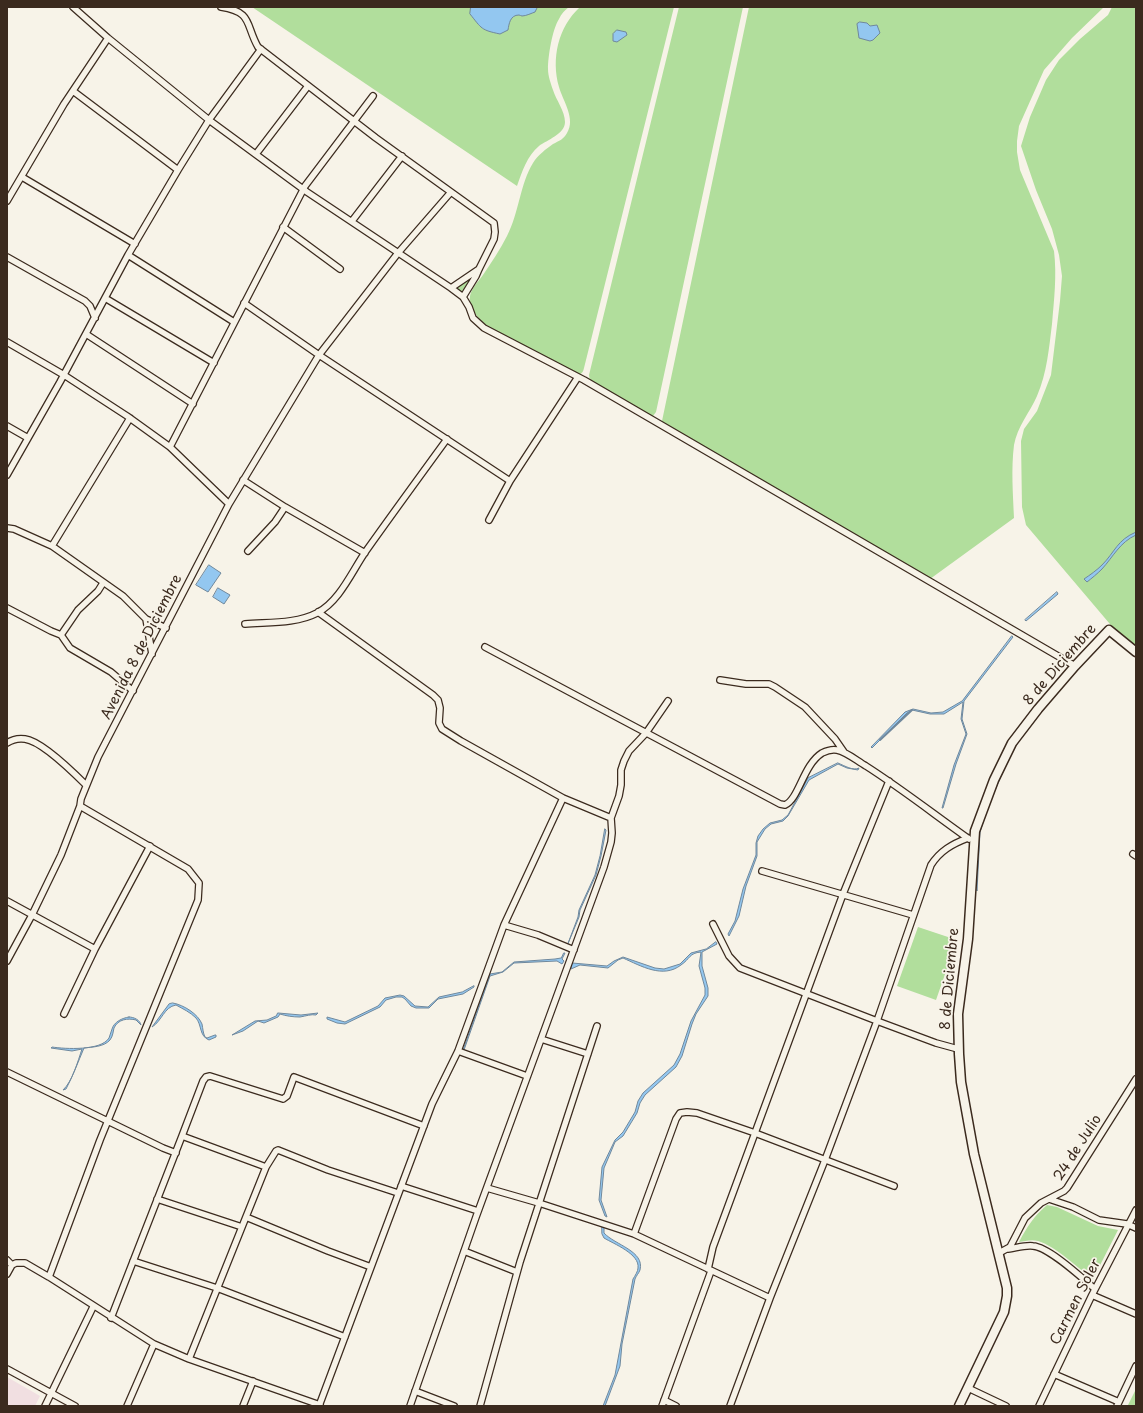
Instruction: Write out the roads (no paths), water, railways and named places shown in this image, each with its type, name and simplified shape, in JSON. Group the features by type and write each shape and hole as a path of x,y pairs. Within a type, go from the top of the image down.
{"street":[{"path":"73,7 108,38 209,120 303,189 463,297 473,318 484,328 578,377 1075,666"},
{"path":"221,7 234,9 246,19 258,47 354,121 494,223 494,239 478,269 474,280 463,297"},
{"path":"7,201 73,91 108,38"},
{"path":"7,474 64,375 128,255 178,170 209,120 261,49"},
{"path":"256,154 308,86"},
{"path":"73,91 178,170"},
{"path":"170,447 303,189 373,96"},
{"path":"352,222 402,156"},
{"path":"22,177 135,244"},
{"path":"7,187 13,190"},
{"name":"Avenida 8 de Diciembre","path":"7,961 32,915 61,855 80,806 86,785 98,757 229,504 319,355 398,253 451,192"},
{"path":"283,227 340,269"},
{"path":"128,255 234,322"},
{"path":"7,257 85,301 90,306 95,318"},
{"path":"451,288 478,269"},
{"path":"105,298 214,363"},
{"path":"244,302 319,355 510,481"},
{"path":"86,334 193,404"},
{"path":"7,342 64,375 130,418 170,447 229,504"},
{"path":"489,520 510,481 578,377"},
{"path":"52,546 130,418"},
{"path":"7,426 28,438"},
{"path":"245,624 294,620 308,617 318,612 339,592 364,553 446,439"},
{"path":"243,480 285,507 364,553"},
{"path":"248,551 275,522 285,507"},
{"path":"7,528 14,529 52,546 123,596 146,619 166,628"},
{"path":"61,634 72,617 83,604 98,591 103,583"},
{"path":"7,608 51,631 61,634 70,648 111,672 133,691"},
{"path":"318,612 433,695 438,700 440,708 439,723 442,729 563,798 612,818"},
{"path":"146,619 152,654"},
{"name":"8 de Diciembre","path":"959,1406 1004,1312 1007,1296 1007,1288 999,1253 974,1154 961,1082 958,1049 958,1014 968,939 971,840 984,806 1012,743 1038,709 1075,666 1109,630 1136,652"},
{"path":"485,647 783,805 792,800 808,768 821,754 828,750 836,750 844,753 889,781 971,840"},
{"path":"720,680 746,684 769,684 775,687 805,707 835,739 844,753"},
{"path":"410,1406 478,1211 598,885 611,842 612,818 619,796 621,770 624,761 629,751 646,733 668,700"},
{"path":"7,743 13,739 27,739 40,746 68,767 86,785"},
{"path":"676,1406 663,1403 710,1270 713,1247 843,894 889,781"},
{"path":"7,1274 12,1265 20,1262 25,1263 49,1277 110,1318 154,1344 189,1359 319,1405 432,1104 458,1052 504,925 563,798"},
{"path":"49,1277 80,1190 198,900 199,883 188,869 80,806"},
{"path":"730,1406 877,1021 931,865 936,858 951,845 971,840"},
{"path":"64,1014 95,949 150,846"},
{"path":"762,871 913,915"},
{"path":"7,901 95,949"},
{"path":"713,924 729,956 740,968 936,1043 958,1049"},
{"path":"504,925 538,935 574,950"},
{"path":"480,1406 517,1272 597,1026"},
{"path":"541,1039 588,1054"},
{"path":"458,1052 527,1076"},
{"path":"7,1072 176,1153"},
{"path":"110,1318 206,1077 210,1076 283,1099 287,1096 294,1077 424,1126"},
{"name":"24 de Julio","path":"999,1253 1012,1245 1025,1218 1041,1203 1067,1188 1136,1079"},
{"path":"634,1234 676,1119 680,1113 687,1112 697,1114 755,1133 894,1186"},
{"path":"182,1136 266,1167"},
{"path":"189,1359 266,1167 276,1151 278,1150 328,1170 398,1193"},
{"path":"401,1186 478,1211"},
{"path":"487,1188 539,1203 634,1234 770,1298"},
{"path":"158,1199 242,1227"},
{"path":"1049,1199 1073,1207 1099,1220 1129,1225 1136,1228"},
{"name":"Carmen Soler","path":"1038,1406 1092,1295 1136,1210"},
{"path":"246,1217 328,1252 371,1267"},
{"path":"1007,1249 1033,1246 1042,1249 1055,1256 1096,1288"},
{"path":"464,1251 517,1272"},
{"path":"7,1260 12,1265"},
{"path":"133,1260 217,1288 345,1337"},
{"path":"1092,1295 1136,1314"},
{"path":"45,1406 94,1307"},
{"path":"127,1406 154,1344"},
{"path":"1054,1374 1118,1404 1136,1366"},
{"path":"7,1369 75,1406"},
{"path":"243,1406 253,1381"},
{"path":"968,1388 1006,1406"},
{"path":"415,1391 454,1406"}],"water":[{"path":"471,7 537,8 535,12 522,16 514,16 510,20 508,30 500,34 482,28 470,14"},
{"path":"860,22 867,23 870,26 877,25 880,33 870,41 859,38 857,24"},
{"path":"617,30 626,32 627,35 617,42 613,41 613,34"},
{"path":"1136,532 1136,535 1121,546 1098,573 1087,582 1084,579 1102,565 1124,539"},
{"path":"209,565 221,573 208,592 196,585"},
{"path":"218,588 230,595 224,604 213,597"},
{"path":"1057,592 1058,594 1026,621 1025,620"},
{"path":"1012,636 1013,637 964,701 962,719 967,734 942,808 954,765 966,734 961,719 963,702 944,714 930,714 912,710 907,713 872,748 871,747 905,712 913,709 931,713 943,712 962,701"},
{"path":"1019,740 1009,757 988,807 980,832 981,825 1001,772 1009,756"},
{"path":"838,763 851,769 847,768 838,764 809,780 788,816 783,821 771,824 765,829 757,842 757,856 746,886 739,916 729,936 728,934 735,921 743,889 756,855 756,843 758,836 770,823 782,820 788,815 808,778"},
{"path":"605,829 601,856 596,875 580,910 579,917 567,946 578,917 579,910 595,875"},
{"path":"980,832 977,891 976,877"},
{"path":"716,942 717,944 702,952 702,966 708,988 708,996 696,1014 682,1056 676,1067 645,1095 640,1103 637,1113 623,1136 615,1142 604,1168 601,1200 607,1217 605,1216 599,1200 602,1167 615,1140 623,1132 635,1112 638,1101 643,1093 674,1065 680,1054 691,1021 705,995 705,988 699,966 701,952 692,955 681,965 667,971 652,970 623,958 608,968 580,965 571,969 572,963 607,966 623,957 655,968 664,969 680,964 691,953 706,949"},
{"path":"564,953 562,959 564,961 562,964 557,961 514,963 503,972 490,976 463,1050 490,974 502,972 514,962 561,958"},
{"path":"474,986 463,994 438,999 429,1008 416,1008 411,1006 402,997 396,997 386,1000 380,1007 345,1024 327,1019 327,1017 345,1022 378,1006 385,998 400,995 404,996 415,1006 428,1007 439,997 462,992"},
{"path":"173,1003 194,1013 202,1024 205,1037 196,1018 189,1012 176,1005 169,1008 152,1027 169,1004"},
{"path":"278,1013 301,1015 318,1013 316,1015 300,1017 280,1014 278,1017 264,1023 258,1021 243,1031 232,1035 255,1021 267,1020 276,1016"},
{"path":"129,1017 136,1019 141,1025 136,1020 127,1019 121,1021 114,1028 110,1040 105,1044 91,1047 105,1042 109,1038 116,1022"},
{"path":"216,1035 216,1037 209,1040 205,1037 207,1038"},
{"path":"91,1047 84,1048 78,1063 82,1049 72,1051 51,1048"},
{"path":"72,1078 69,1084 66,1089 63,1090"},
{"path":"602,1225 604,1226 604,1233 634,1253 640,1263 640,1270 635,1279 622,1344 620,1366 605,1406 603,1406 615,1375 633,1279 637,1272 638,1263 626,1250 604,1238 602,1234"}],"waterway":[{"path":"880,740 912,710"}]}
